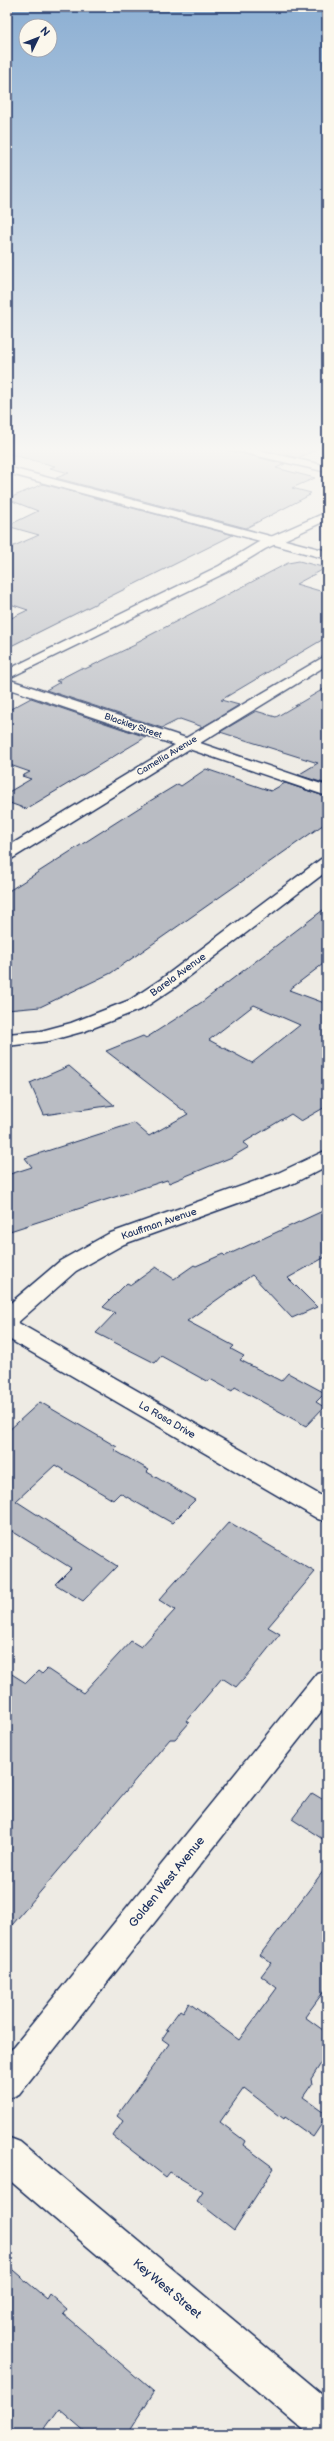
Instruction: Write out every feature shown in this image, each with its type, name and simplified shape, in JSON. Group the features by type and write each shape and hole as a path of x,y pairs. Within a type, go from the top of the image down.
{"street":[{"path":"7,675 237,561"},
{"name":"Camellia Avenue","path":"7,854 327,659"},
{"name":"Blackley Street","path":"7,683 327,791"},
{"name":"Barela Avenue","path":"7,1040 42,1037 78,1027 137,1004 167,984 327,863"},
{"name":"Kauffman Avenue","path":"7,1319 68,1266 116,1239 286,1178 327,1157"},
{"name":"La Rosa Drive","path":"7,1328 327,1512"},
{"name":"Golden West Avenue","path":"7,2082 327,1682"},
{"name":"Key West Street","path":"7,2155 327,2424"}],"building":[{"path":"7,561 181,561 7,648 7,620 28,610 7,603"},
{"path":"299,561 326,568 296,584 327,593 327,637 221,700 239,705 203,727 180,719 162,728 46,690 60,682 56,681 81,668 85,669 137,644 135,643 288,563"},
{"path":"327,687 327,784 298,775 318,763 220,732 256,711 276,717"},
{"path":"31,698 146,737 26,809 7,802 7,793 31,779 22,776 30,772 7,764 7,711"},
{"path":"206,769 271,791 285,783 327,797 327,822 111,973 40,1007 7,1010 7,892 145,804 178,784 181,786"},
{"path":"327,907 327,961 289,990 327,1004 327,1106 301,1121 291,1114 243,1143 249,1147 232,1157 169,1183 167,1180 7,1232 7,1175 32,1167 25,1158 134,1123 149,1136 188,1114 106,1051 143,1036 146,1038 202,1002","holes":["254,1005 300,1025 252,1063 209,1040"]},
{"path":"69,1066 114,1105 44,1115 30,1083"},
{"path":"327,1209 327,1256 288,1278 317,1307 292,1318 252,1275 187,1321 234,1346 231,1349 244,1356 240,1360 281,1381 288,1373 325,1393 316,1402 324,1407 306,1426 235,1387 232,1391 210,1379 208,1382 161,1356 155,1363 96,1333 115,1313 103,1307 127,1283 131,1285 156,1267 174,1279 194,1265 196,1266 223,1254 225,1256"},
{"path":"40,1402 117,1447 114,1450 149,1470 147,1472 195,1500 172,1523 120,1493 113,1500 55,1465 16,1501 117,1566 83,1601 55,1584 71,1568 7,1528 7,1432"},
{"path":"229,1522 315,1572 268,1627 280,1634 251,1670 236,1687 222,1678 186,1721 189,1723 175,1739 170,1739 7,1931 7,1671 26,1683 38,1671 42,1674 47,1669 83,1693 131,1641 141,1647 175,1610 159,1600"},
{"path":"312,1793 327,1802 327,1842 292,1819"},
{"path":"327,1866 327,1987 305,2017 327,2033 327,2054 311,2079 312,2084 303,2097 327,2114 327,2116 313,2137 285,2117 284,2119 244,2088 220,2122 245,2141 243,2145 274,2168 234,2230 197,2201 203,2192 170,2172 166,2177 113,2136 123,2121 117,2116 169,2044 162,2039 168,2030 166,2029 180,2010 183,2012 189,2003 239,2040 277,1988 261,1976 271,1963 260,1955"},
{"path":"7,2265 47,2299 50,2294 67,2309 63,2314 154,2392 127,2434 88,2434 59,2409 41,2434 7,2434"}]}
